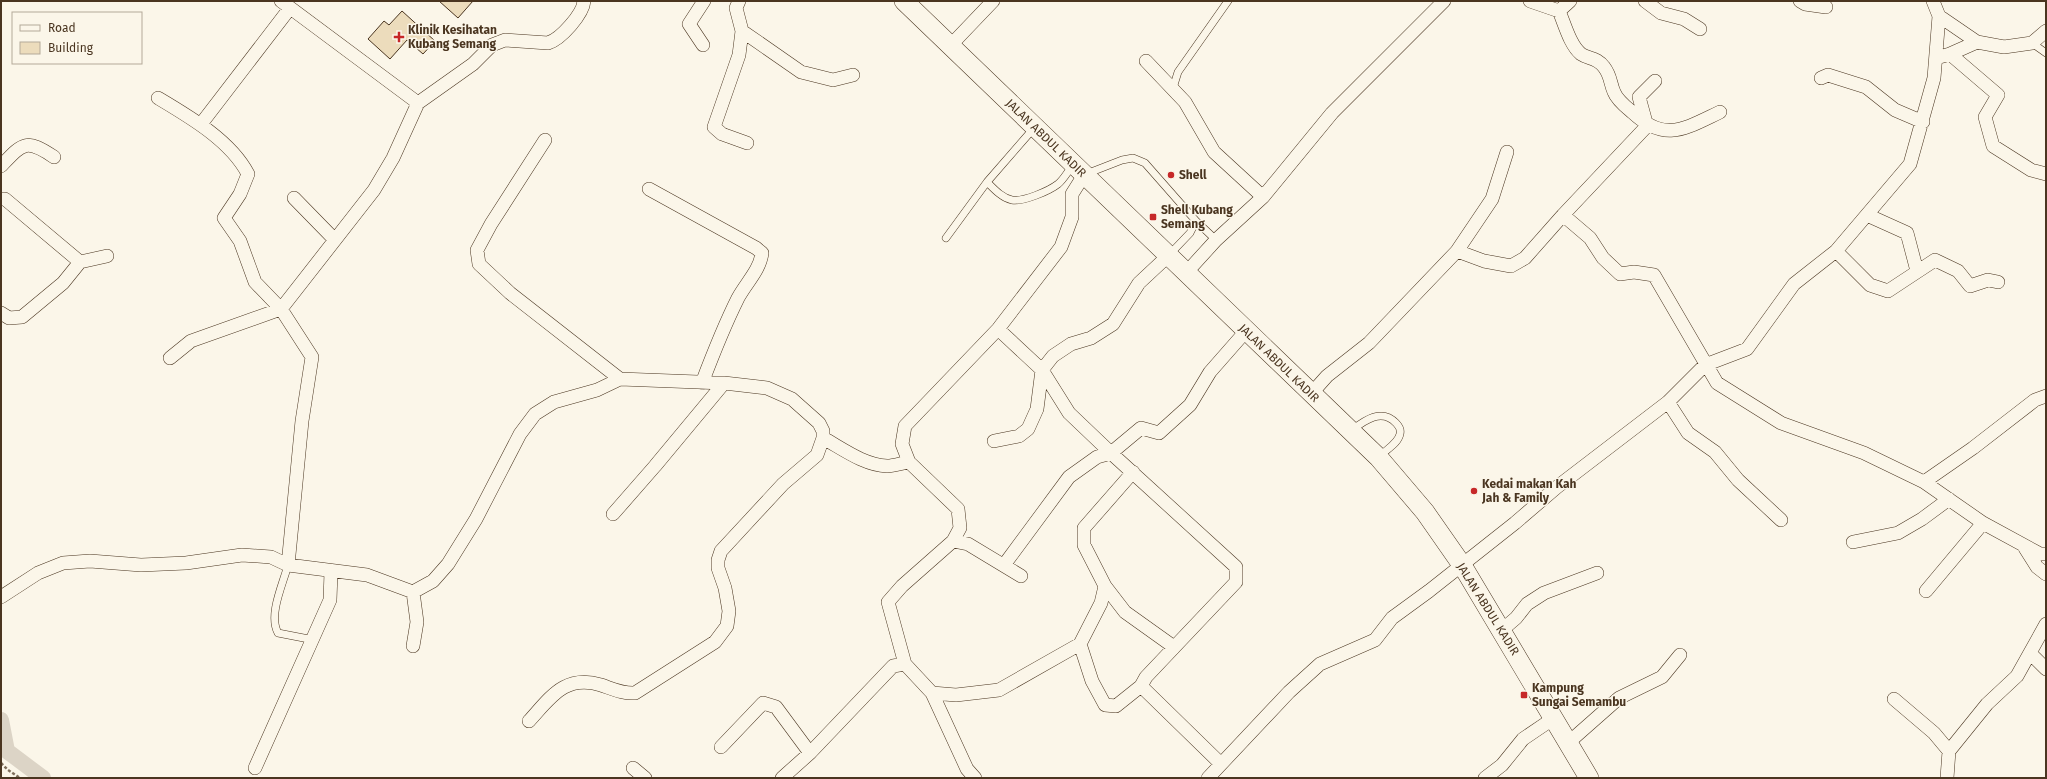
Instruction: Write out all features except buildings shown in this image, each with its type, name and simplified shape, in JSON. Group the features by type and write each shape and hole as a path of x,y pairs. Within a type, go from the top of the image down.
{"main road":[{"name":"JALAN ABDUL KADIR","path":"904,1 1379,458 1425,512 1462,565 1589,778"}],"street":[{"path":"170,358 190,341 281,308 374,190 393,158 418,103 473,64 498,42 505,40 548,43 554,41 561,36 582,9 584,1"},
{"path":"704,1 688,24 704,45"},
{"path":"738,1 736,8 742,31 739,55 714,127 722,134 747,143"},
{"path":"950,46 994,1"},
{"path":"1186,273 1216,240 1263,197 1332,113 1444,1"},
{"path":"1530,1 1559,11 1575,48 1583,56 1592,57 1604,66 1612,80 1614,92 1619,100 1647,126 1667,132 1687,128 1720,112"},
{"path":"1559,11 1570,1"},
{"path":"1800,1 1805,4 1826,7"},
{"path":"1208,778 1289,692 1320,664 1375,640 1392,618 1462,565 1557,487 1668,402 1705,365 1747,349 1794,284 1836,251 1910,164 1923,122 1934,78 1939,16 1933,1"},
{"path":"1647,2 1661,13 1684,19 1700,29"},
{"path":"201,124 285,5 418,103"},
{"path":"1939,16 1978,42 2004,47 2032,43 2046,31"},
{"path":"742,31 801,72 834,80 853,75"},
{"path":"1936,58 1950,54 1978,42"},
{"path":"1950,54 1998,95 1985,117 1993,146 2031,170 2046,174"},
{"path":"1146,61 1185,102 1214,152 1263,197"},
{"path":"1821,78 1828,75 1866,87 1895,110 1923,122"},
{"path":"1647,126 1639,97 1655,81"},
{"path":"158,98 201,124 242,162 248,174 240,194 224,218 240,241 255,282 281,308 312,357 302,421 288,564"},
{"path":"1457,251 1484,260 1511,266 1525,258 1563,215 1647,126"},
{"path":"545,140 491,224 477,250 479,264 510,293 620,379"},
{"path":"1,166 20,146 30,145 42,149 54,157"},
{"path":"1311,394 1327,376 1369,343 1457,251 1492,199 1507,152"},
{"path":"975,778 967,769 932,693 905,664 888,602 902,586 953,541 960,528 958,509 909,462 902,444 905,426 998,329 1061,247 1072,217 1072,194 1078,170"},
{"path":"649,189 756,248 762,253 761,261 739,297 719,338 702,383"},
{"path":"294,198 334,239"},
{"path":"1,199 5,199 80,262"},
{"path":"1563,215 1590,238 1603,258 1620,274 1634,272 1654,275 1705,365 1718,383 1781,423 1864,453 1924,482 1983,523 2040,554 2046,554"},
{"path":"1867,215 1907,233 1917,271"},
{"path":"1836,251 1870,285 1888,291 1935,260 1958,271 1970,286 1988,280 1998,282"},
{"path":"1,313 9,318 22,316 63,283 80,262 107,256"},
{"path":"994,441 1019,436 1028,429 1037,409 1042,370 1053,356 1071,344 1091,338 1113,324 1139,283 1168,256"},
{"path":"998,329 1042,370 1069,413 1236,567 1236,582 1146,677 1141,686 1116,706 1105,705 1092,681 1080,644"},
{"path":"1004,565 1069,477 1097,457 1111,453 1141,428 1159,433 1190,405 1210,372 1246,331"},
{"path":"1,597 38,573 63,563 90,561 141,565 186,563 242,555 271,557 288,564 331,572 367,576 413,592 433,581 448,564 476,519 520,434 535,414 554,402 597,390 620,379 724,383 767,388 792,399 815,417 823,431 823,438 817,454 783,484 721,551 718,560 718,568 725,588 729,615 727,626 715,642 635,693 622,692 592,683 568,684 560,688 529,721"},
{"path":"613,514 724,383"},
{"path":"1924,482 1973,448 2035,400 2046,396"},
{"path":"1668,402 1688,433 1715,452 1738,480 1781,520"},
{"path":"823,438 859,458 873,463 888,466 909,462"},
{"path":"1133,472 1084,528 1084,545 1105,586 1125,612 1174,647"},
{"path":"1854,542 1898,533 1922,519 1949,499"},
{"path":"1926,591 1983,523"},
{"path":"953,541 968,544 1021,576"},
{"path":"2022,543 2037,567 2046,574"},
{"path":"255,768 314,640 330,600 331,572"},
{"path":"1502,630 1516,618 1528,604 1544,593 1597,573"},
{"path":"932,693 956,695 999,690 1080,644 1101,603 1105,586"},
{"path":"413,592 416,622 413,646"},
{"path":"1947,778 1949,751 1987,704 2017,676 2046,624"},
{"path":"2030,653 2046,669"},
{"path":"1568,743 1619,698 1662,677 1680,655"},
{"path":"782,778 810,753 893,666 905,664"},
{"path":"1141,686 1221,764"},
{"path":"1894,699 1934,733 1949,751"},
{"path":"721,747 763,703 776,707 810,753"},
{"path":"1485,778 1502,765 1523,740 1554,718"},
{"path":"633,768 645,778"}],"lane":[{"path":"1172,88 1178,72 1228,1"},
{"path":"2032,43 2046,53"},
{"path":"946,238 987,182 1035,128"},
{"path":"987,182 1002,196 1011,200 1019,200 1035,196 1058,184 1078,170 1133,158 1144,163 1196,221 1216,240"},
{"path":"1168,256 1190,233 1196,221"},
{"path":"1350,431 1364,420 1375,416 1393,420 1399,426 1400,434 1397,441 1379,458"},
{"path":"288,564 276,609 275,627 278,633 314,640"}],"path":[{"path":"1,763 20,778"}],"waterway":[{"path":"1,720 7,751 43,778"}],"place":[{"name":"Klinik Kesihatan Kubang Semang","path":"399,37"},
{"name":"Shell","path":"1171,175"},
{"name":"Shell Kubang Semang","path":"1153,217"},
{"name":"Kedai makan Kah Jah & Family","path":"1474,491"},
{"name":"Kampung Sungai Semambu","path":"1524,695"}]}
